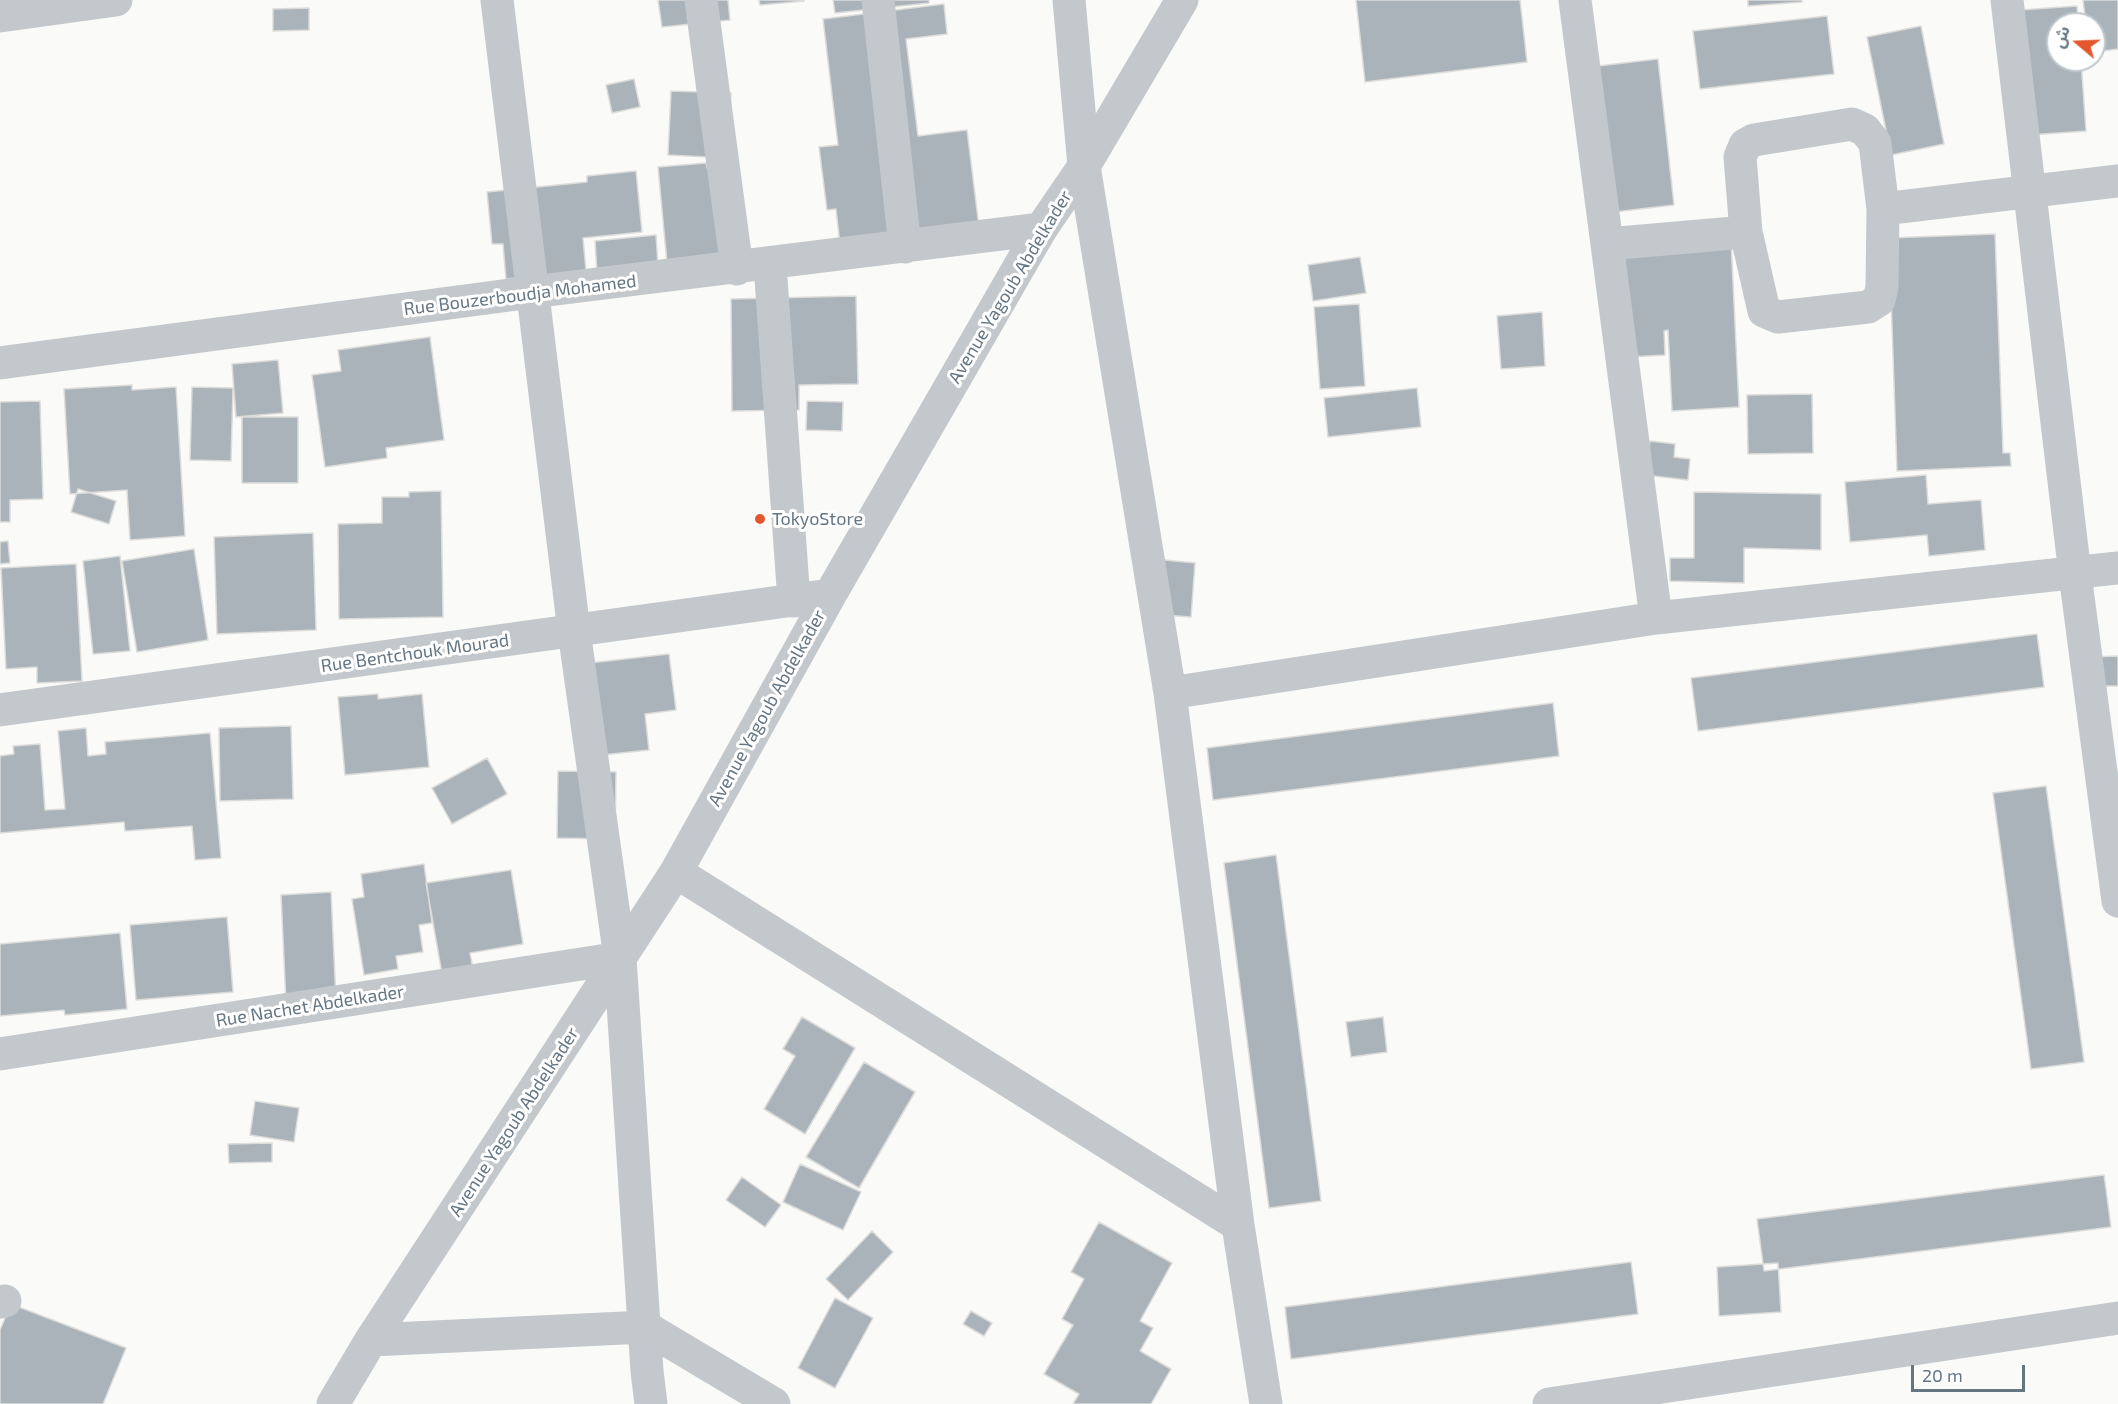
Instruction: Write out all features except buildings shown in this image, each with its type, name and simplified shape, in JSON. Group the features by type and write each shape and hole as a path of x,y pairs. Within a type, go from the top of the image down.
{"street":[{"path":"0,16 116,0"},
{"path":"497,0 574,631 620,958 651,1404"},
{"path":"701,0 737,269"},
{"path":"878,0 905,247"},
{"path":"1069,0 1084,166 1170,693 1238,1225 1266,1404"},
{"name":"Avenue Yagoub Abdelkader","path":"333,1404 371,1340 676,872 830,595 1041,230 1084,166 1182,0"},
{"path":"1575,0 1656,618"},
{"path":"2007,0 2075,574 2109,764 2118,901"},
{"path":"1852,124 1865,130 1875,143 1882,209 1880,300 1868,307 1778,317 1764,310 1746,232 1740,157 1745,146 1754,140 1852,124"},
{"path":"1882,209 2118,181"},
{"name":"Rue Bouzerboudja Mohamed","path":"0,363 532,292 770,265 1041,230"},
{"path":"1607,244 1746,232"},
{"path":"770,265 794,601"},
{"path":"1170,693 1656,618 2118,568"},
{"name":"Rue Bentchouk Mourad","path":"0,710 830,595"},
{"path":"676,872 1238,1225"},
{"name":"Rue Nachet Abdelkader","path":"0,1054 620,958"},
{"path":"1549,1404 2118,1318"},
{"path":"371,1340 645,1327 774,1404"},
{"path":"627,1404 647,1371"}],"place":[{"name":"TokyoStore","path":"760,519"}]}
